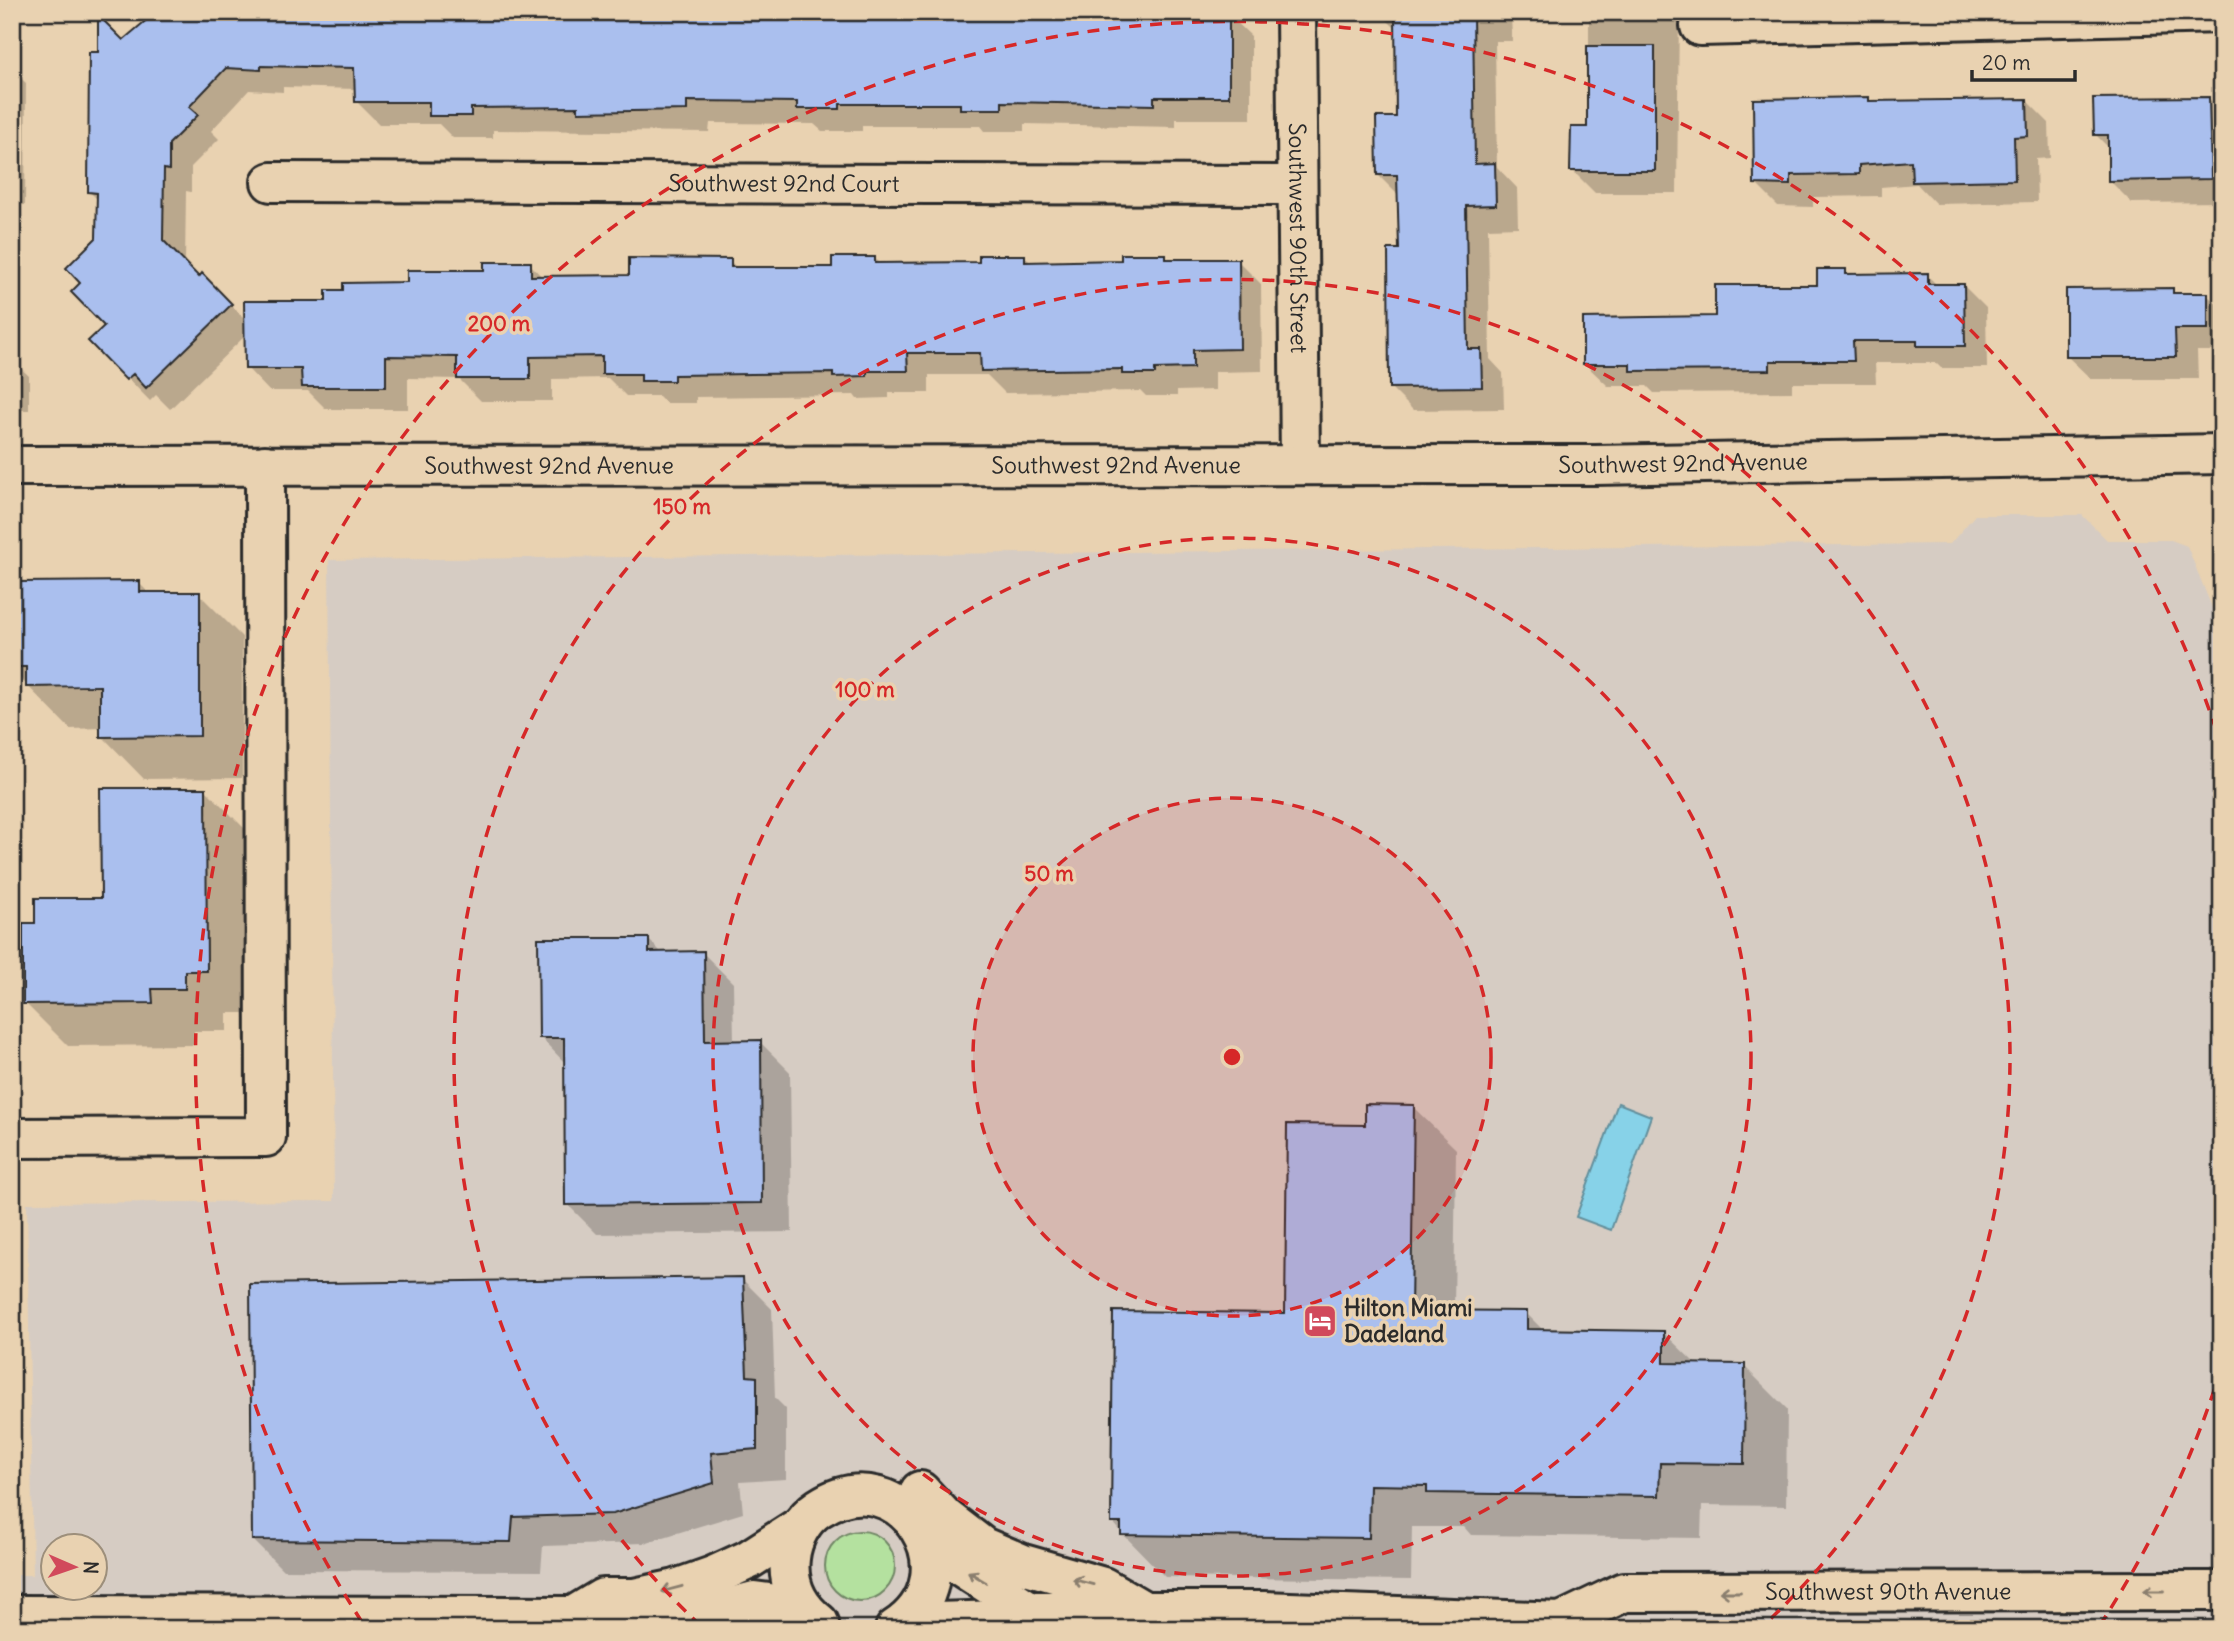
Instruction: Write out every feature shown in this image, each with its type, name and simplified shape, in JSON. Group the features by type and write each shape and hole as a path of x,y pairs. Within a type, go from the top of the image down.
{"street":[{"name":"Southwest 90th Street","path":"1296,12 1300,464"},
{"path":"1700,26 2222,13"},
{"name":"Southwest 92nd Court","path":"271,182 1297,184"},
{"name":"Southwest 92nd Avenue","path":"12,466 1595,465 2222,454"},
{"path":"12,1138 266,1137 265,465"},
{"path":"920,1491 944,1517 983,1547 1035,1567 1103,1587 1144,1611"},
{"path":"573,1616 603,1598 644,1596 713,1576 748,1560 801,1526 830,1501 865,1495 883,1498 898,1506 912,1517 926,1540 1030,1611"},
{"path":"801,1526 791,1547 789,1572 795,1595 817,1622"},
{"path":"899,1626 926,1594 930,1576 926,1540"},
{"name":"Southwest 90th Avenue","path":"899,1626 1001,1620 1030,1611 1263,1611 1569,1625 1624,1592 2222,1591"},
{"path":"12,1615 573,1616 602,1629 630,1629 667,1624 754,1601 777,1604 817,1622"}],"shaded area":[{"path":"1975,515 2082,515 2107,540 2171,540 2187,546 2222,632 2222,1629 12,1629 12,1575 33,1575 27,1203 334,1201 329,560 1950,544"}],"green space":[{"path":"860,1531 885,1541 895,1566 885,1591 860,1601 835,1591 825,1566 835,1541"}],"water":[{"path":"1618,1103 1651,1116 1611,1230 1576,1217"}],"building":[{"path":"156,12 471,12 471,18 546,18 546,12 1229,12 1229,97 1154,97 1154,105 1002,102 1002,109 960,109 960,104 840,104 840,109 797,109 797,102 687,101 687,110 578,112 578,107 471,108 471,116 429,116 429,102 355,102 354,68 226,68 189,107 198,115 169,144 169,170 164,169 163,240 199,277 202,273 232,304 146,388 133,374 126,380 88,341 104,326 71,292 80,283 66,268 96,238 97,193 88,192 89,52 98,52 98,15 123,40"},
{"path":"1395,12 1473,12 1475,164 1495,163 1496,205 1466,206 1468,349 1481,349 1482,387 1389,388 1388,249 1399,249 1397,175 1377,175 1376,117 1396,117"},
{"path":"1587,46 1655,46 1655,171 1570,171 1571,127 1587,127"},
{"path":"1869,97 1869,101 2027,99 2028,136 2014,137 2015,180 1912,182 1911,161 1859,165 1859,174 1791,175 1791,185 1754,184 1753,99"},
{"path":"2209,97 2211,179 2108,181 2108,135 2094,135 2093,98"},
{"path":"1121,254 1166,254 1166,259 1239,259 1240,349 1193,350 1193,368 1155,369 1155,374 1122,374 1122,369 981,371 980,353 907,353 908,371 867,371 867,376 833,377 833,373 674,375 674,381 641,381 641,374 602,374 602,356 530,357 530,379 457,379 457,357 386,356 386,387 302,387 301,369 245,369 244,301 326,301 326,290 343,290 343,283 407,282 407,270 484,270 484,262 531,262 531,276 629,275 629,258 731,259 731,267 832,267 832,257 875,257 875,263 979,262 979,255 1025,255 1025,262 1121,260"},
{"path":"1817,269 1846,269 1846,274 1928,273 1928,284 1964,284 1965,346 1917,346 1917,341 1853,341 1854,361 1770,361 1770,370 1630,371 1630,364 1583,364 1583,318 1715,316 1715,285 1817,285"},
{"path":"2173,288 2173,293 2208,293 2208,329 2175,329 2176,357 2066,357 2066,289"},
{"path":"140,581 140,592 200,592 200,736 100,737 100,686 26,687 26,667 12,667 12,609 18,609 18,582"},
{"path":"100,788 206,788 207,971 185,971 185,989 152,989 153,1003 23,1004 23,923 35,923 35,898 101,898"},
{"path":"538,938 649,938 649,952 704,951 705,1041 761,1040 762,1203 565,1205 564,1038 539,1038"},
{"name":"Hilton Miami Dadeland","path":"1365,1104 1414,1105 1411,1310 1527,1311 1527,1329 1664,1331 1664,1363 1745,1364 1744,1464 1660,1463 1659,1496 1427,1493 1427,1486 1370,1485 1369,1538 1121,1535 1121,1523 1111,1523 1113,1311 1285,1313 1287,1124 1365,1125"},
{"path":"743,1277 747,1376 757,1377 757,1449 711,1453 714,1483 613,1514 513,1517 511,1542 252,1540 250,1284"}],"place":[{"name":"Hilton Miami Dadeland","path":"1320,1321"}]}
